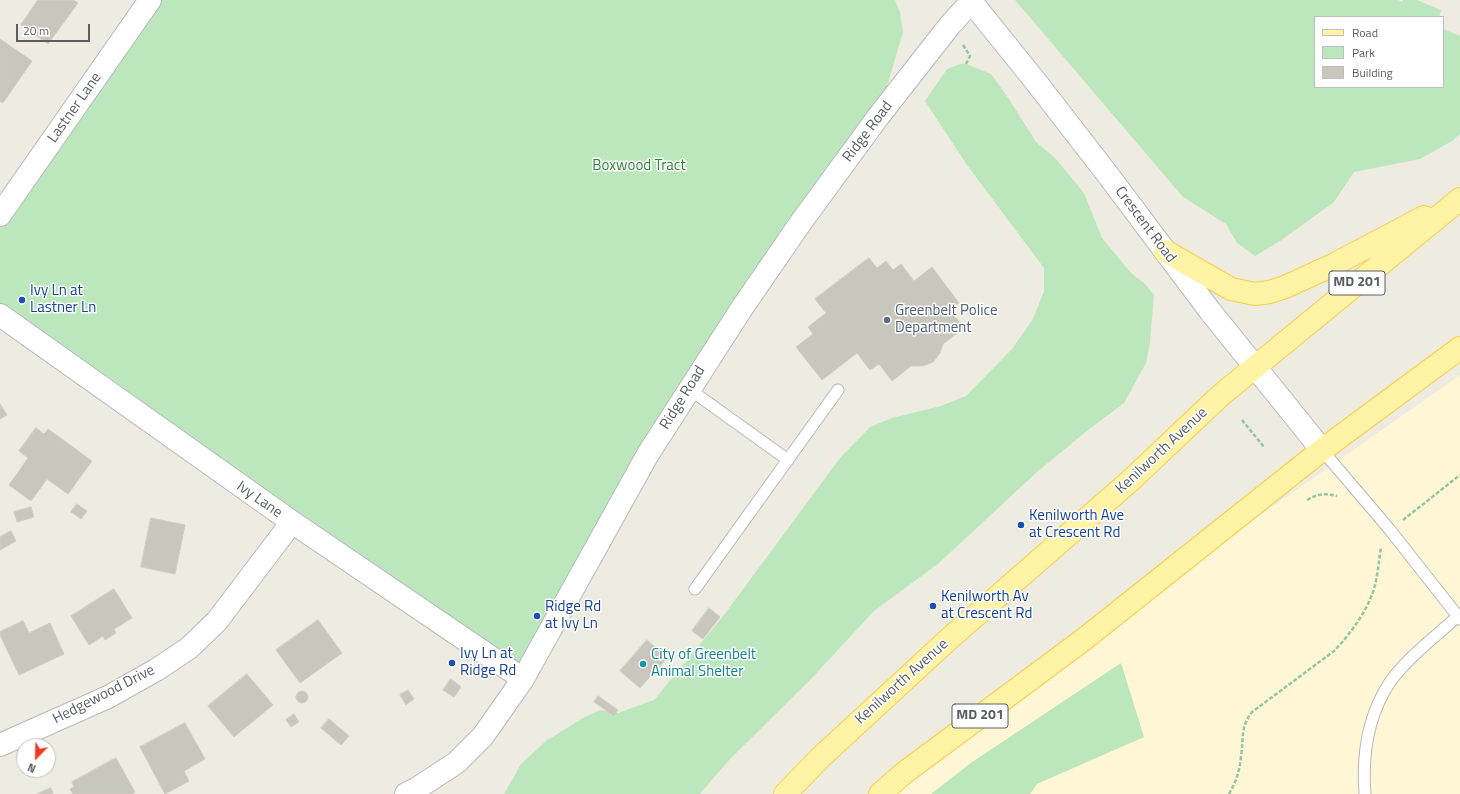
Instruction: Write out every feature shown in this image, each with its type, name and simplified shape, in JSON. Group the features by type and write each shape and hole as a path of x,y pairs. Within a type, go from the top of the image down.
{"main road":[{"path":"1165,251 1232,289 1256,294 1270,292 1285,287 1331,266 1460,199"},
{"name":"Kenilworth Avenue","path":"785,794 820,757 950,638 1131,480 1221,395 1460,199"},
{"name":"MD 201","path":"880,794 904,773 1083,640 1322,450 1460,348"}],"street":[{"name":"Lastner Lane","path":"0,215 150,0"},
{"name":"Crescent Road","path":"970,1 1041,88 1210,311 1322,450"},
{"name":"Ridge Road","path":"406,794 456,763 483,736 523,678 648,454 689,388 799,225 873,123 970,1"},
{"name":"Ivy Lane","path":"0,315 292,522 523,678"},
{"name":"Hedgewood Drive","path":"0,746 108,697 156,670 189,648 217,621 292,522"}],"lane":[{"path":"689,388 788,460"},
{"path":"695,589 838,390"},
{"path":"1322,450 1390,530 1459,617 1402,667 1390,682 1380,699 1369,730 1365,748 1365,794"}],"path":[{"path":"966,64 970,56"},
{"path":"1242,420 1264,448"},
{"path":"1229,794 1239,771 1242,755 1243,727 1247,718 1252,712 1334,651 1342,643 1369,602 1375,586 1381,544 1390,530 1460,475"}],"shaded area":[{"path":"1460,375 1460,794 880,794 1083,640"}],"green space":[{"name":"Boxwood Tract","path":"150,0 895,0 900,12 903,32 878,117 799,225 523,679 0,315 0,215"},
{"path":"1015,0 1398,0 1402,2 1403,0 1417,0 1441,10 1439,16 1314,16 1314,88 1444,88 1444,29 1460,36 1460,134 1452,141 1420,159 1354,172 1334,202 1280,241 1255,256 1237,243 1226,224 1183,197"},
{"path":"960,64 966,64 991,74 1009,99 1036,142 1056,159 1084,193 1102,238 1131,273 1145,284 1154,295 1150,342 1146,363 1124,403 1088,430 1037,472 939,563 874,611 810,680 729,760 700,794 504,794 521,764 546,741 583,718 600,710 618,713 654,700 724,615 840,458 870,427 892,418 941,406 966,396 1012,349 1033,319 1044,291 1044,268 967,165 925,101 947,69"},
{"path":"1121,663 1144,737 1037,784 1030,794 931,794 972,762"}],"building":[{"path":"38,0 73,0 78,3 48,44 21,25"},
{"path":"0,39 32,61 3,103 0,101"},
{"name":"Greenbelt Police Department","path":"869,258 877,268 886,261 893,270 901,264 914,281 932,267 959,303 950,310 964,328 943,344 940,353 933,362 923,366 911,366 892,381 879,364 870,370 857,353 822,380 796,347 813,334 808,327 826,313 815,299"},
{"path":"0,404 7,415 0,419"},
{"path":"36,428 44,434 48,429 92,461 68,494 47,479 31,501 9,485 28,458 19,451"},
{"path":"77,504 87,511 81,519 71,512"},
{"path":"31,507 34,517 17,522 14,512"},
{"path":"151,518 185,525 175,574 141,567"},
{"path":"11,531 16,541 0,550 0,537"},
{"path":"114,589 132,618 114,629 116,633 105,640 103,636 89,645 71,616"},
{"path":"709,608 720,617 703,639 692,631"},
{"path":"318,620 342,653 300,683 276,650"},
{"path":"23,621 29,633 50,623 64,654 19,675 0,635 0,632"},
{"name":"City of Greenbelt Animal Shelter","path":"647,640 667,658 640,688 620,671"},
{"path":"247,674 273,705 234,737 208,706"},
{"path":"451,679 461,687 454,697 443,690"},
{"path":"408,690 414,699 406,705 400,695"},
{"path":"300,691 304,691 308,697 304,703 300,703 296,699 296,695"},
{"path":"598,696 618,710 614,716 594,702"},
{"path":"294,714 299,722 291,727 286,720"},
{"path":"329,719 349,736 341,745 321,728"},
{"path":"185,723 205,759 184,771 189,781 165,794 140,747"},
{"path":"116,758 135,792 132,794 73,794 70,789 74,787 72,782"},
{"path":"51,788 53,794 37,794"}],"place":[{"name":"Ivy Ln at Lastner Ln","path":"22,300"},
{"name":"Greenbelt Police Department","path":"887,320"},
{"name":"Kenilworth Ave at Crescent Rd","path":"1021,525"},
{"name":"Kenilworth Av at Crescent Rd","path":"933,606"},
{"name":"Ridge Rd at Ivy Ln","path":"537,616"},
{"name":"Ivy Ln at Ridge Rd","path":"452,663"},
{"name":"City of Greenbelt Animal Shelter","path":"643,664"}]}
